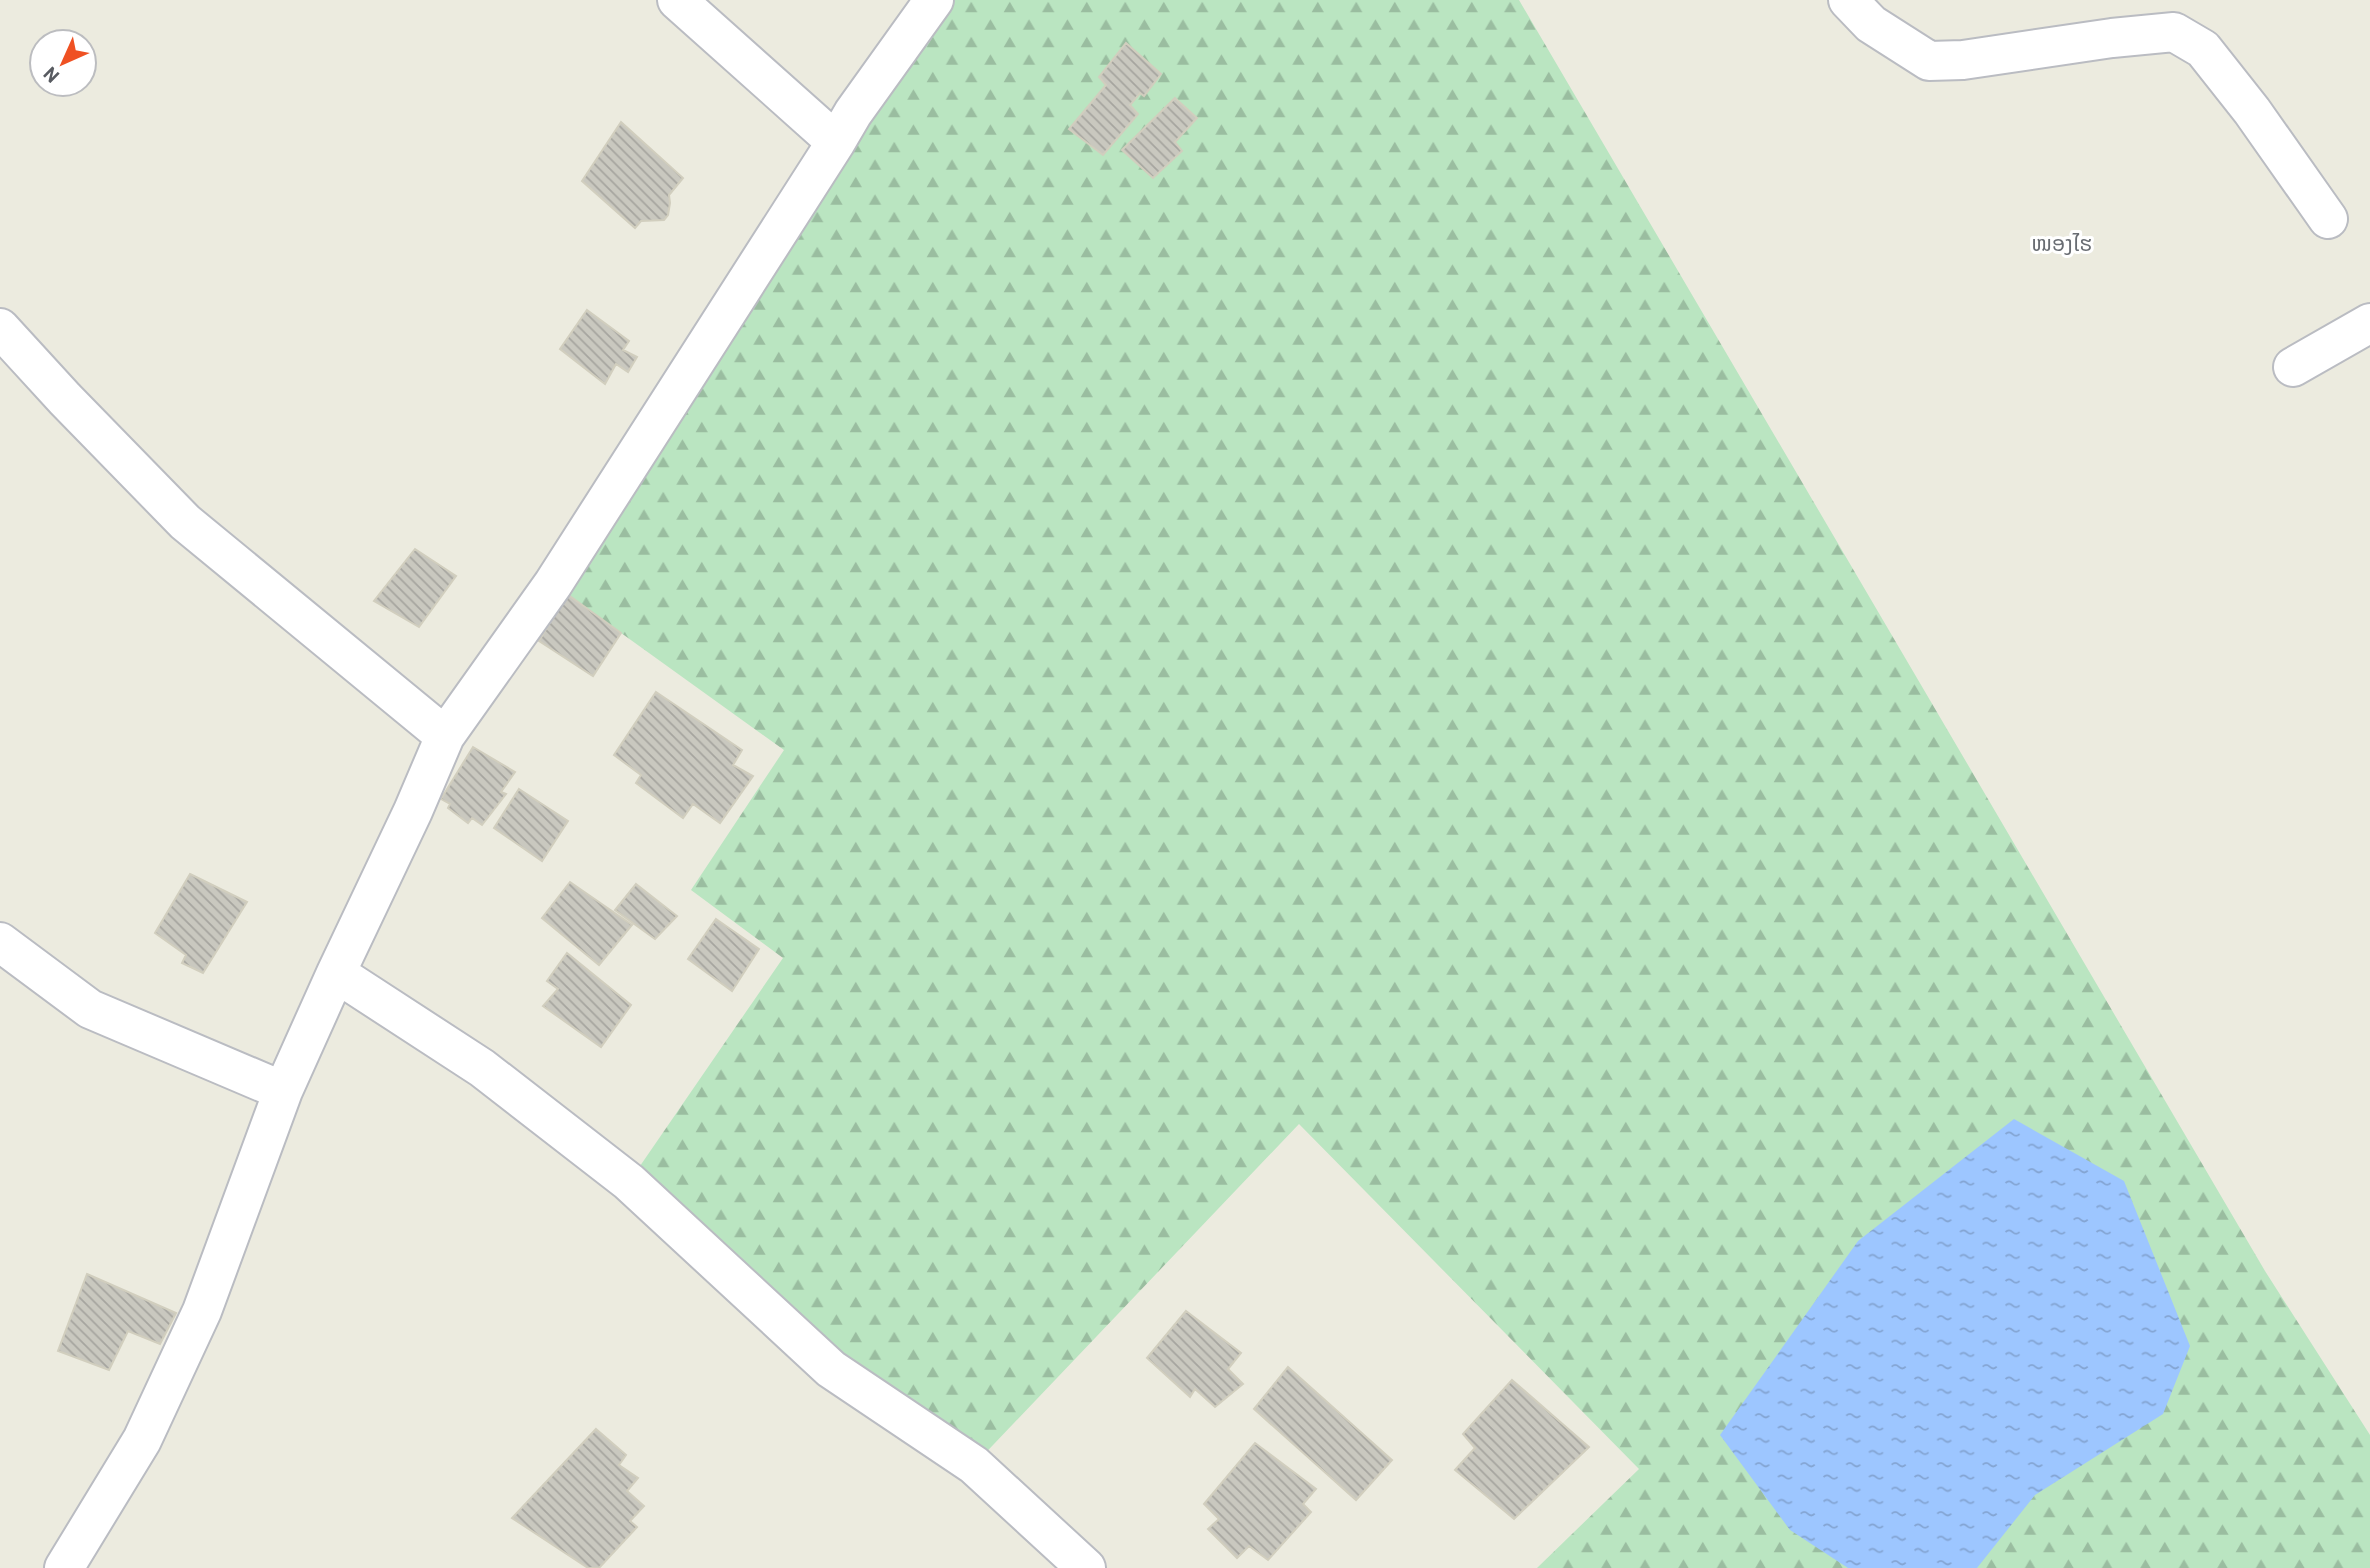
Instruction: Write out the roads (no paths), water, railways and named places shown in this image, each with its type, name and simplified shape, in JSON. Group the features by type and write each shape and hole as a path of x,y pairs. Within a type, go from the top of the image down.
{"street":[{"path":"677,0 836,142"},
{"path":"64,1568 142,1440 202,1311 283,1091 445,736 553,584 853,113 934,0"},
{"path":"1848,0 1871,24 1929,61 1963,60 2112,38 2174,32 2203,49 2252,111 2328,219"},
{"path":"2293,367 2370,323"},
{"path":"0,328 185,522 445,736"},
{"path":"0,942 90,1009 283,1091"},
{"path":"335,974 482,1068 629,1182 831,1369 974,1465 1086,1568"}],"water":[{"path":"2014,1119 2124,1181 2190,1346 2163,1414 2035,1495 1977,1568 1848,1568 1790,1530 1720,1435 1858,1241"}],"district":[{"name":"ໜອງໄຮ","path":"2062,244"}]}
